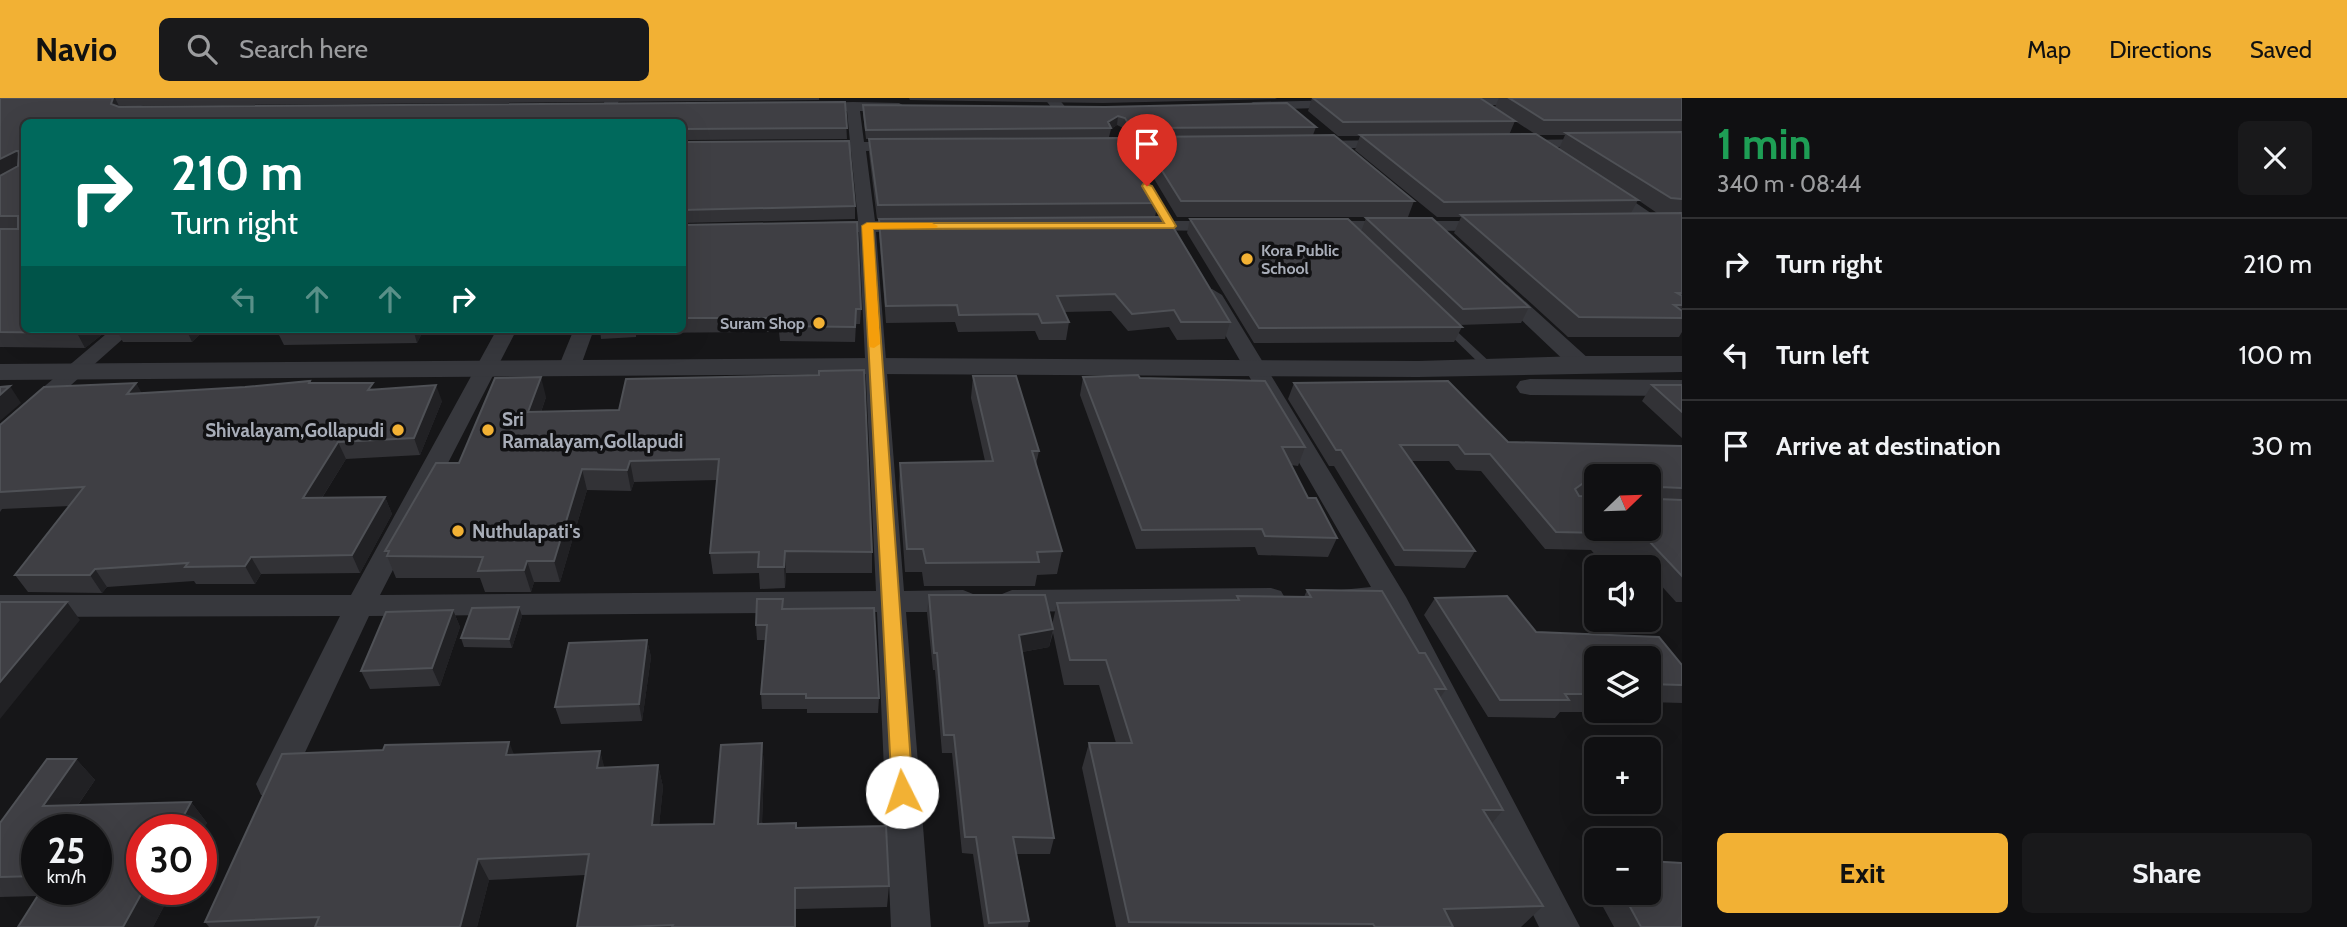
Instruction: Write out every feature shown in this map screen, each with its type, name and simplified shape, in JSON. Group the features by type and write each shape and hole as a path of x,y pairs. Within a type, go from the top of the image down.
{"street":[{"path":"1469,99 1493,115"},
{"path":"1432,102 1469,99 1599,99"},
{"path":"1283,101 1358,163"},
{"path":"1235,106 1283,101 1353,103"},
{"path":"111,119 124,112 150,105"},
{"path":"853,106 867,226 911,927"},
{"path":"799,107 908,107"},
{"path":"1110,121 1137,168"},
{"path":"1515,129 1559,158"},
{"path":"1497,144 1616,142"},
{"path":"1297,145 1404,144"},
{"path":"1068,145 1190,145"},
{"path":"804,147 919,146"},
{"path":"1592,180 1664,224 1631,224"},
{"path":"1157,203 1185,250"},
{"path":"1411,208 1452,245"},
{"path":"1304,226 1350,231 1512,225"},
{"path":"801,228 936,226"},
{"path":"1115,226 1238,226"},
{"path":"1492,281 1581,364"},
{"path":"1206,285 1392,597 1560,927"},
{"path":"0,436 119,333"},
{"path":"263,804 359,607 505,333"},
{"path":"569,368 582,333"},
{"path":"1259,376 1581,364 1682,365"},
{"path":"0,394 483,377 569,368 875,376"},
{"path":"0,372 483,377 1259,376 1682,388"},
{"path":"0,606 359,607 563,602 1392,597"}],"lane":[{"path":"1441,320 1489,367"}],"building":[{"path":"0,98 113,98 111,104 119,107 845,102 847,128 686,129 686,119 21,119 21,332 0,332 0,229 18,229 18,216 0,216 0,176 18,166 19,151 0,159"},
{"path":"1313,98 1480,98 1515,121 1343,122"},
{"path":"1509,98 1682,98 1682,120 1544,120"},
{"path":"1287,103 1316,127 1131,128 1125,118 1118,116 1108,122 1111,128 866,130 863,105 1105,107"},
{"path":"1682,132 1682,199 1671,198 1566,133"},
{"path":"1536,134 1638,200 1444,202 1360,135"},
{"path":"1334,135 1414,201 1181,201 1141,137"},
{"path":"1119,138 1158,203 878,205 869,139"},
{"path":"849,141 855,206 686,210 686,142"},
{"path":"1682,213 1682,293 1677,293 1682,296 1682,305 1674,305 1682,311 1682,318 1579,317 1461,215"},
{"path":"1167,217 1230,322 1181,322 1174,310 1132,314 1115,294 1057,296 1069,322 1042,323 1038,314 959,315 957,305 886,306 879,219"},
{"path":"1366,218 1432,218 1529,307 1463,309"},
{"path":"1190,219 1348,219 1462,327 1259,328"},
{"path":"857,222 861,309 856,309 855,327 779,326 780,318 686,318 686,225"},
{"path":"864,370 872,552 785,551 784,567 758,567 759,552 710,553 719,459 630,461 627,470 582,469 554,561 527,561 524,570 478,571 483,557 387,556 389,551 385,551 436,463 459,463 495,378 541,377 528,412 619,410 626,379 819,375 819,371"},
{"path":"1138,375 1140,378 1265,381 1305,447 1282,447 1308,498 1316,498 1337,538 1265,536 1262,529 1142,530 1083,377"},
{"path":"973,376 1016,376 1039,451 1032,451 1062,551 1037,552 1039,562 926,563 923,549 907,549 900,463 993,461"},
{"path":"310,381 309,383 373,383 368,390 436,385 414,438 338,442 303,498 385,497 352,555 251,557 245,566 185,567 188,563 95,569 90,575 15,575 84,487 0,492 0,425 44,387 136,383 127,394"},
{"path":"1448,381 1508,442 1682,446 1682,488 1661,487 1661,464 1584,464 1584,484 1575,489 1579,496 1584,496 1584,533 1556,532 1490,454 1465,454 1458,445 1400,445 1475,551 1404,550 1341,450 1336,450 1294,383"},
{"path":"1652,385 1682,385 1682,412"},
{"path":"10,386 0,395 0,387"},
{"path":"1661,499 1682,500 1682,576 1649,541 1661,541"},
{"path":"1307,590 1382,591 1419,653 1425,653 1446,689 1435,689 1503,810 1483,810 1543,906 1444,909 1453,927 1129,922 1089,743 1132,743 1106,660 1070,660 1057,603 1239,600 1237,596 1311,597"},
{"path":"929,595 1045,595 1053,629 1019,635 1054,838 1013,837 1029,921 989,923 976,837 965,837 954,735 944,735"},
{"path":"1507,596 1536,632 1659,637 1682,665 1682,685 1661,684 1661,646 1584,646 1584,694 1565,694 1569,700 1500,700 1435,598"},
{"path":"757,599 783,599 782,609 874,608 879,698 806,698 806,694 761,694 767,625 756,625"},
{"path":"0,602 67,602 0,682"},
{"path":"519,607 509,639 461,638 472,608"},
{"path":"453,610 432,668 361,671 386,612"},
{"path":"647,640 639,704 555,707 569,643"},
{"path":"509,742 506,755 600,751 597,768 658,765 652,825 714,824 721,745 762,743 758,824 796,823 796,828 886,826 889,886 795,888 795,927 577,927 589,854 478,859 460,927 315,927 319,917 205,922 213,905 217,905 217,896 282,754 383,750 385,745"},
{"path":"47,759 76,759 43,806 191,802 185,814 126,814 126,905 135,905 123,927 18,927 32,905 112,905 112,814 21,814 21,876 0,877 0,823"},
{"path":"1661,862 1682,863 1682,927 1641,927 1629,905 1661,905"}],"slow traffic":[{"path":"874,344 867,226 932,226"}],"place":[{"name":"Kora Public School","path":"1247,259"},
{"name":"Suram Shop","path":"819,323"},
{"name":"Shivalayam,Gollapudi","path":"398,430"},
{"name":"Sri Ramalayam,Gollapudi","path":"488,430"},
{"name":"Nuthulapati's","path":"458,531"}],"route":[{"path":"902,792 867,226 1171,226 1147,186"}]}
